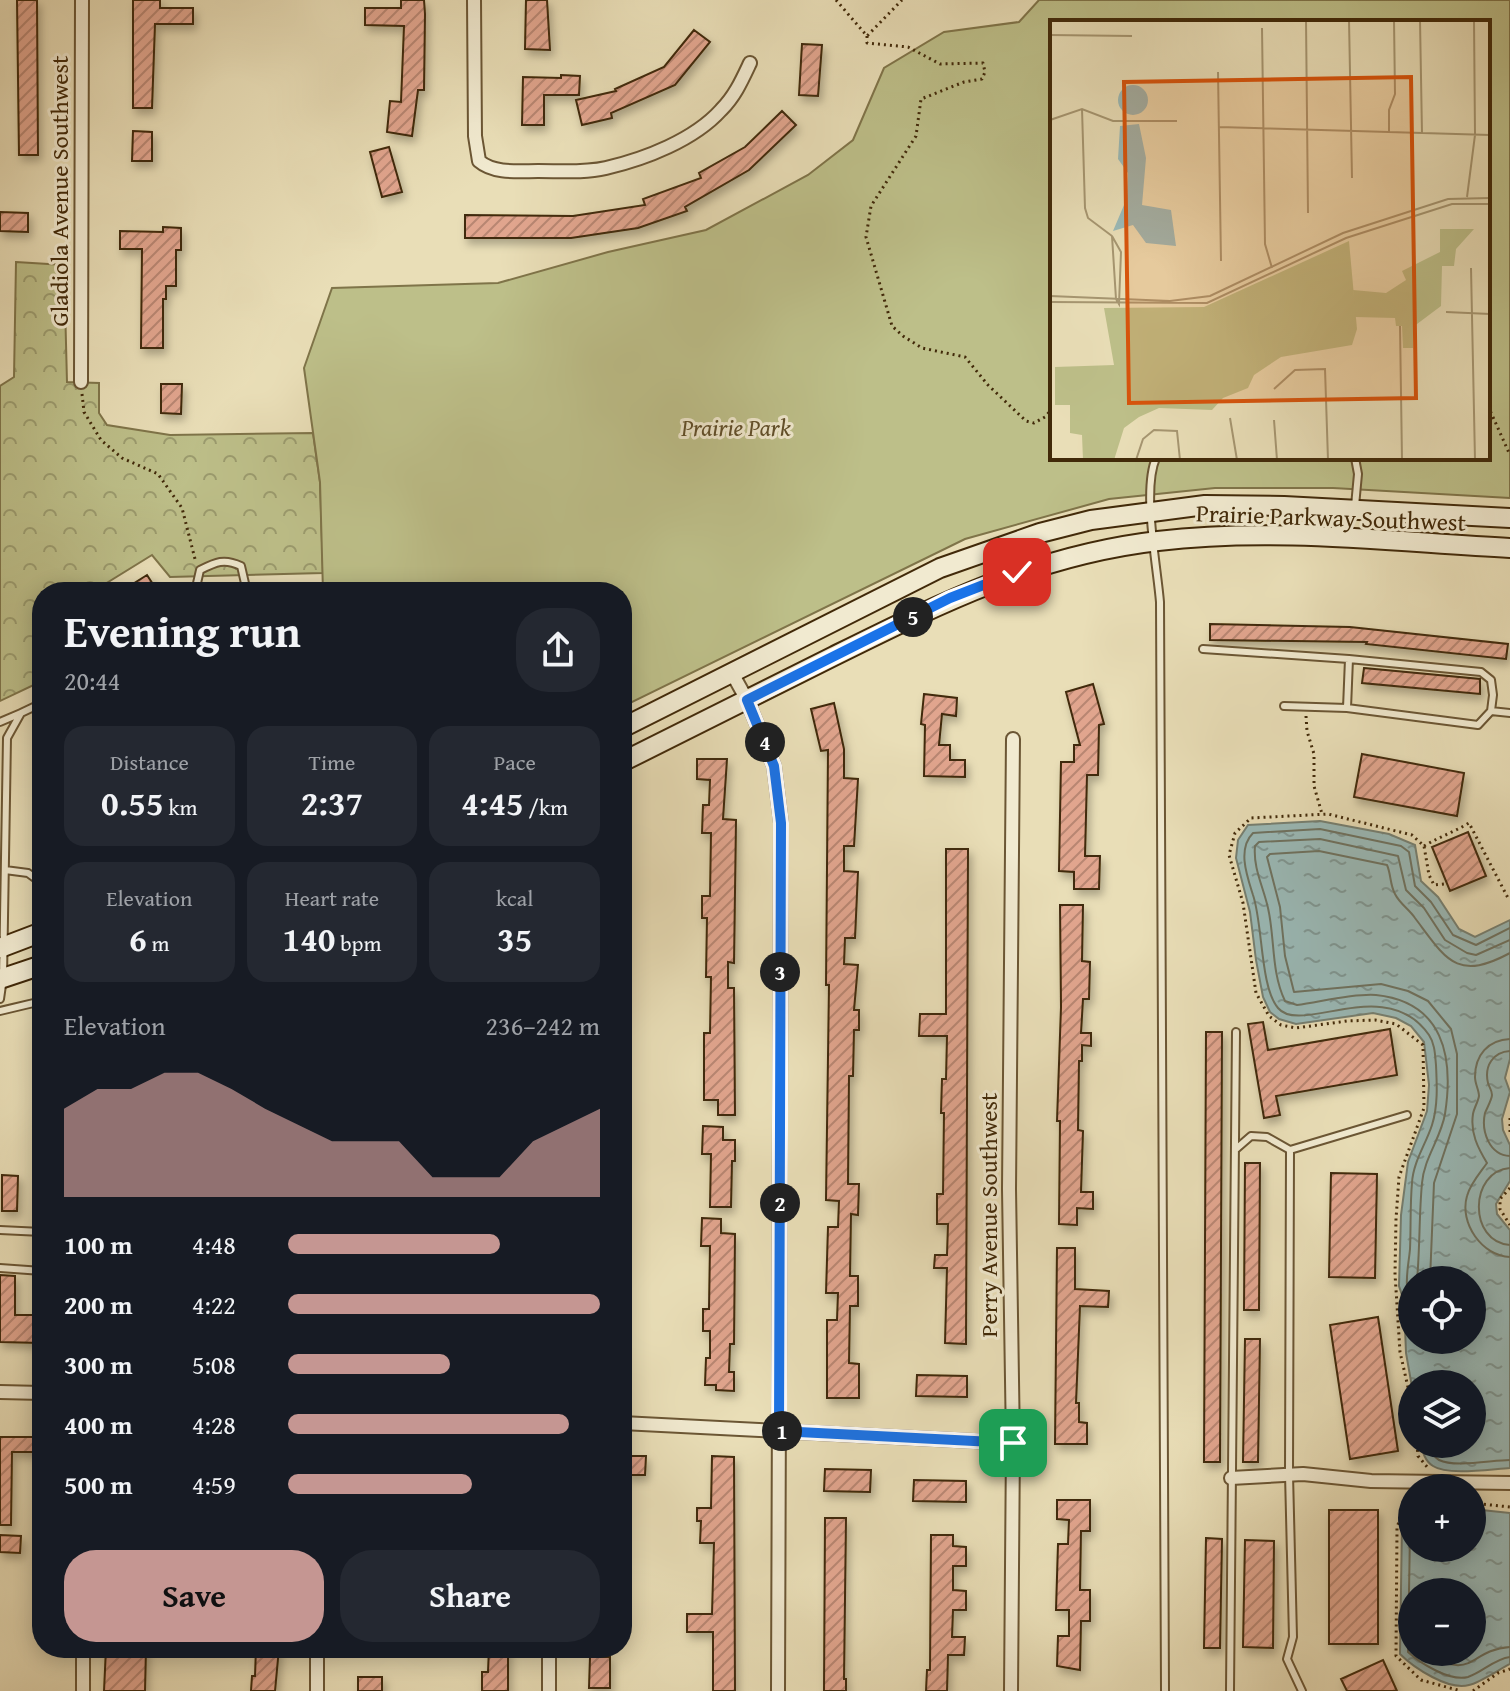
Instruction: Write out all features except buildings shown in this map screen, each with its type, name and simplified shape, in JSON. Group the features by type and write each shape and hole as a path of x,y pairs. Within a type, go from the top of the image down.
{"street":[{"name":"Gladiola Avenue Southwest","path":"81,382 82,0"},
{"path":"474,0 475,136 479,161 485,167 573,172 605,168 636,159 705,125 736,92 750,63"},
{"name":"Prairie Parkway Southwest","path":"632,723 940,568 1040,533 1106,517 1205,505 1510,518"},
{"name":"Prairie Parkway Southwest","path":"632,757 950,598 1017,572 1075,555 1195,537 1285,536 1510,548"},
{"path":"732,673 747,700 774,766 781,823 778,1691"},
{"name":"Perry Avenue Southwest","path":"1011,1691 1013,1443 1009,1189 1013,739"},
{"path":"2,947 32,936"},
{"path":"1,979 32,968"},
{"path":"0,1392 32,1393"},
{"path":"632,1424 1013,1443"},
{"path":"1231,1478 1289,1474 1334,1475 1371,1481 1510,1483"},
{"path":"83,1658 83,1691"},
{"path":"317,1658 317,1691"},
{"path":"549,1658 549,1691"}],"lane":[{"path":"1156,460 1151,482 1151,511 1160,618 1165,1691"},
{"path":"1355,460 1358,474 1355,510"},
{"path":"197,582 200,570 218,561 230,561 241,566 245,582"},
{"path":"1203,649 1481,672 1491,680 1493,695 1491,711 1478,725 1347,708 1284,706"},
{"path":"1347,708 1349,659"},
{"path":"0,722 32,708"},
{"path":"1491,711 1510,713"},
{"path":"0,999 7,738 21,713"},
{"path":"5,870 32,876"},
{"path":"0,1011 32,1003"},
{"path":"1230,1691 1236,1032"},
{"path":"1236,1149 1251,1136 1267,1137 1290,1150 1407,1115"},
{"path":"1290,1150 1289,1474 1293,1637 1287,1659 1302,1691"},
{"path":"0,1230 32,1232"},
{"path":"0,1268 32,1270"}],"path":[{"path":"836,0 867,36 867,43 908,47 940,64 983,63 985,72 982,79 964,82 921,99 916,136 871,206 866,237 892,326 922,348 965,357 988,385 1026,421 1034,423 1050,411"},
{"path":"867,36 902,0"},
{"path":"81,382 84,412 101,440 122,458 158,474 182,508 190,546 200,570"},
{"path":"1490,417 1510,455"},
{"path":"1306,707 1307,731 1314,754 1314,786 1322,814"},
{"path":"1404,1370 1395,1274 1396,1219 1399,1177 1424,1108 1423,1045 1396,1024 1375,1020 1296,1028 1281,1025 1269,1016 1256,993 1243,903 1229,855 1235,833 1251,818 1322,814 1412,835 1424,846 1434,885 1444,884"},
{"path":"1424,846 1469,823 1510,897"},
{"path":"1510,1118 1510,1135"},
{"path":"1510,1188 1500,1199 1500,1209 1510,1225"},
{"path":"1486,1504 1510,1507"},
{"path":"1398,1524 1396,1656 1421,1680 1461,1691"},
{"path":"1473,1691 1498,1673 1510,1669"}],"green space":[{"name":"Prairie Park","path":"1039,0 1510,0 1510,498 1333,488 1215,488 1109,499 965,539 632,702 632,582 323,582 320,482 304,368 332,288 498,283 608,252 706,230 808,175 853,140 884,68 944,32 1019,22"},
{"path":"16,262 64,265 67,382 99,383 99,413 107,425 170,435 313,433 320,482 323,573 170,577 152,555 108,582 32,582 32,686 0,701 0,386 14,377"}],"water":[{"path":"1320,821 1389,834 1415,845 1421,881 1438,897 1459,929 1475,937 1510,920 1510,1059 1505,1078 1510,1092 1502,1119 1510,1145 1510,1181 1496,1204 1497,1214 1510,1230 1510,1468 1449,1471 1433,1466 1426,1458 1486,1458 1486,1370 1409,1370 1406,1354 1486,1354 1486,1266 1400,1266 1401,1215 1408,1162 1427,1111 1429,1085 1424,1042 1411,1026 1396,1018 1373,1013 1296,1024 1279,1019 1270,1012 1263,997 1250,912 1236,858 1238,840 1248,825"},
{"path":"1486,1510 1510,1513 1510,1664 1478,1682 1461,1686 1442,1682 1414,1666 1486,1666 1486,1578 1401,1578 1401,1562 1486,1562"}],"route":[{"path":"1013,1443 779,1431 781,823 774,766 747,700 950,598 1017,572"}]}
